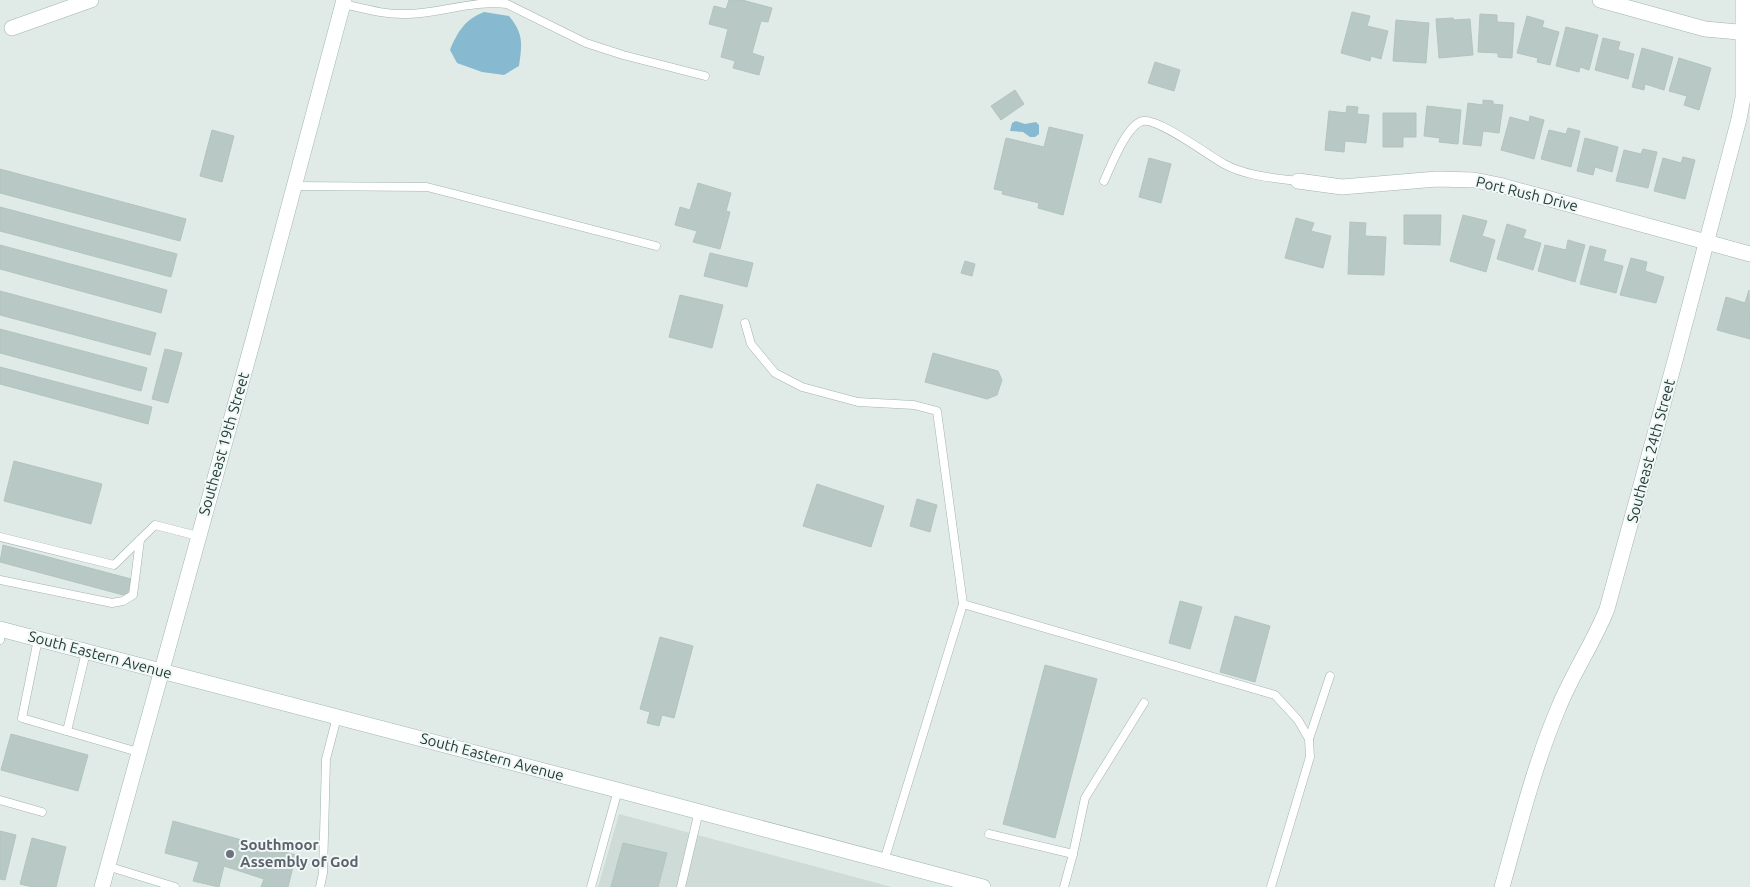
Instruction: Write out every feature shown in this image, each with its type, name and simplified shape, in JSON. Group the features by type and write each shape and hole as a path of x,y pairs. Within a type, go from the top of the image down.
{"street":[{"path":"12,28 91,0"},
{"path":"1600,0 1705,29 1747,33"},
{"name":"Southeast 24th Street","path":"1502,887 1525,804 1548,734 1570,682 1592,644 1607,609 1739,119 1743,98 1747,33 1743,0"},
{"name":"Southeast 19th Street","path":"102,887 344,2"},
{"name":"Port Rush Drive","path":"1298,181 1342,187 1437,178 1474,180 1499,185 1750,254"},
{"name":"South Eastern Avenue","path":"1,633 38,639 337,716 983,887"}],"lane":[{"path":"344,2 384,13 409,14 441,10 474,1 494,1 507,4 586,43 623,55 705,76"},
{"path":"1104,180 1127,134 1136,124 1144,120 1158,123 1225,165 1241,172 1298,181"},
{"path":"294,186 427,187 656,246"},
{"path":"745,323 751,344 775,373 802,386 858,402 914,404 937,411 963,604 884,861"},
{"path":"0,537 114,565 155,525 198,536"},
{"path":"0,580 112,603 123,601 132,595 140,540"},
{"path":"963,604 1275,695 1298,720 1309,739"},
{"path":"38,639 22,718 138,752"},
{"path":"67,732 86,652"},
{"path":"1271,887 1310,757 1309,739 1330,676"},
{"path":"1064,887 1085,798 1144,703"},
{"path":"320,887 323,873 326,759 337,716"},
{"path":"591,887 618,790"},
{"path":"0,800 42,812"},
{"path":"680,887 699,811"},
{"path":"989,834 1073,854"},
{"path":"107,866 175,887"}],"shaded area":[{"path":"619,814 892,887 598,887"}],"water":[{"path":"484,12 509,16 520,34 519,66 504,75 482,72 457,63 450,50 462,27 472,18"},
{"path":"1016,121 1025,124 1036,122 1039,125 1039,134 1035,137 1030,137 1023,132 1010,131 1012,123"}],"building":[{"path":"729,0 742,0 772,8 768,22 761,21 752,53 764,57 759,75 733,68 735,61 721,57 728,29 709,24 714,6 726,9"},
{"path":"1352,12 1370,16 1367,26 1388,31 1381,59 1371,56 1370,61 1341,53"},
{"path":"1480,14 1497,15 1497,22 1514,23 1512,58 1498,57 1498,53 1478,52"},
{"path":"1527,16 1544,21 1542,27 1559,32 1550,65 1537,62 1538,58 1517,53"},
{"path":"1453,18 1454,20 1470,19 1473,55 1439,58 1436,19"},
{"path":"1396,20 1429,23 1426,63 1393,61"},
{"path":"1566,27 1598,35 1589,70 1580,67 1579,72 1556,66"},
{"path":"1603,38 1620,42 1618,50 1634,54 1628,79 1595,70"},
{"path":"1642,48 1673,57 1664,90 1645,84 1644,90 1632,87"},
{"path":"1679,58 1711,68 1699,110 1684,105 1687,96 1669,91"},
{"path":"1155,62 1180,70 1174,91 1148,83"},
{"path":"1015,90 1024,104 1001,120 991,106"},
{"path":"1483,100 1503,105 1499,133 1483,131 1481,146 1463,144 1468,103 1483,105"},
{"path":"1347,106 1358,107 1357,114 1369,115 1366,143 1345,141 1344,152 1325,150 1329,111 1346,113"},
{"path":"1427,106 1461,110 1458,144 1439,142 1440,138 1424,136"},
{"path":"1383,113 1416,113 1416,137 1403,137 1403,147 1383,147"},
{"path":"1530,116 1544,120 1534,159 1501,150 1510,117 1529,122"},
{"path":"1049,127 1083,135 1063,215 1038,208 1039,203 1002,194 1003,191 994,189 1006,138 1044,147"},
{"path":"1568,128 1580,131 1571,167 1541,159 1549,130 1566,134"},
{"path":"212,130 234,136 222,182 200,176"},
{"path":"1585,138 1618,147 1612,172 1595,167 1593,175 1577,171"},
{"path":"1643,149 1657,152 1648,188 1616,181 1624,150 1641,154"},
{"path":"1683,157 1695,160 1685,199 1654,191 1663,158 1681,163"},
{"path":"1149,158 1171,164 1161,203 1139,197"},
{"path":"0,169 186,219 180,241 0,193"},
{"path":"698,183 731,193 726,211 730,212 720,249 693,242 697,231 675,225 680,207 690,210"},
{"path":"0,207 177,254 171,277 0,231"},
{"path":"1404,215 1441,215 1440,245 1404,244"},
{"path":"1463,215 1487,221 1482,236 1495,240 1486,272 1450,261"},
{"path":"1296,218 1314,223 1311,231 1331,236 1323,268 1285,258"},
{"path":"1350,222 1366,223 1365,236 1386,237 1384,275 1348,274"},
{"path":"1507,224 1526,230 1523,238 1541,243 1533,270 1497,259"},
{"path":"1568,240 1585,245 1575,282 1538,271 1545,245 1566,250"},
{"path":"0,245 167,290 161,313 0,269"},
{"path":"1590,246 1606,250 1603,261 1623,266 1616,293 1580,284"},
{"path":"710,253 753,263 747,287 704,276"},
{"path":"1631,258 1647,262 1645,271 1664,277 1656,303 1620,295"},
{"path":"965,261 975,264 972,276 961,273"},
{"path":"1749,290 1750,339 1717,330 1726,297 1745,303"},
{"path":"0,291 156,333 150,355 0,315"},
{"path":"680,295 723,305 712,348 669,337"},
{"path":"0,329 147,368 141,391 0,353"},
{"path":"165,349 182,353 168,403 152,399"},
{"path":"933,353 998,371 1002,380 997,395 987,399 925,382"},
{"path":"0,367 152,407 148,424 0,384"},
{"path":"14,461 102,484 91,524 4,501"},
{"path":"817,484 884,506 871,547 803,526"},
{"path":"917,499 937,505 930,532 910,526"},
{"path":"3,545 131,579 127,596 0,562"},
{"path":"1180,601 1202,607 1190,649 1169,643"},
{"path":"1235,616 1270,626 1255,682 1220,672"},
{"path":"660,637 693,646 674,718 662,715 659,726 647,723 650,712 640,709"},
{"path":"1045,665 1097,679 1055,838 1003,824"},
{"path":"11,734 88,755 78,791 1,770"},
{"name":"Southmoor Assembly of God","path":"173,821 296,855 288,887 261,887 264,879 224,866 219,887 193,881 199,862 165,853"},
{"path":"0,831 16,835 5,880 0,879"},
{"path":"32,838 66,847 56,887 33,887 20,884"},
{"path":"623,843 667,853 658,887 611,887"}],"place":[{"name":"Southmoor Assembly of God","path":"230,854"}]}
